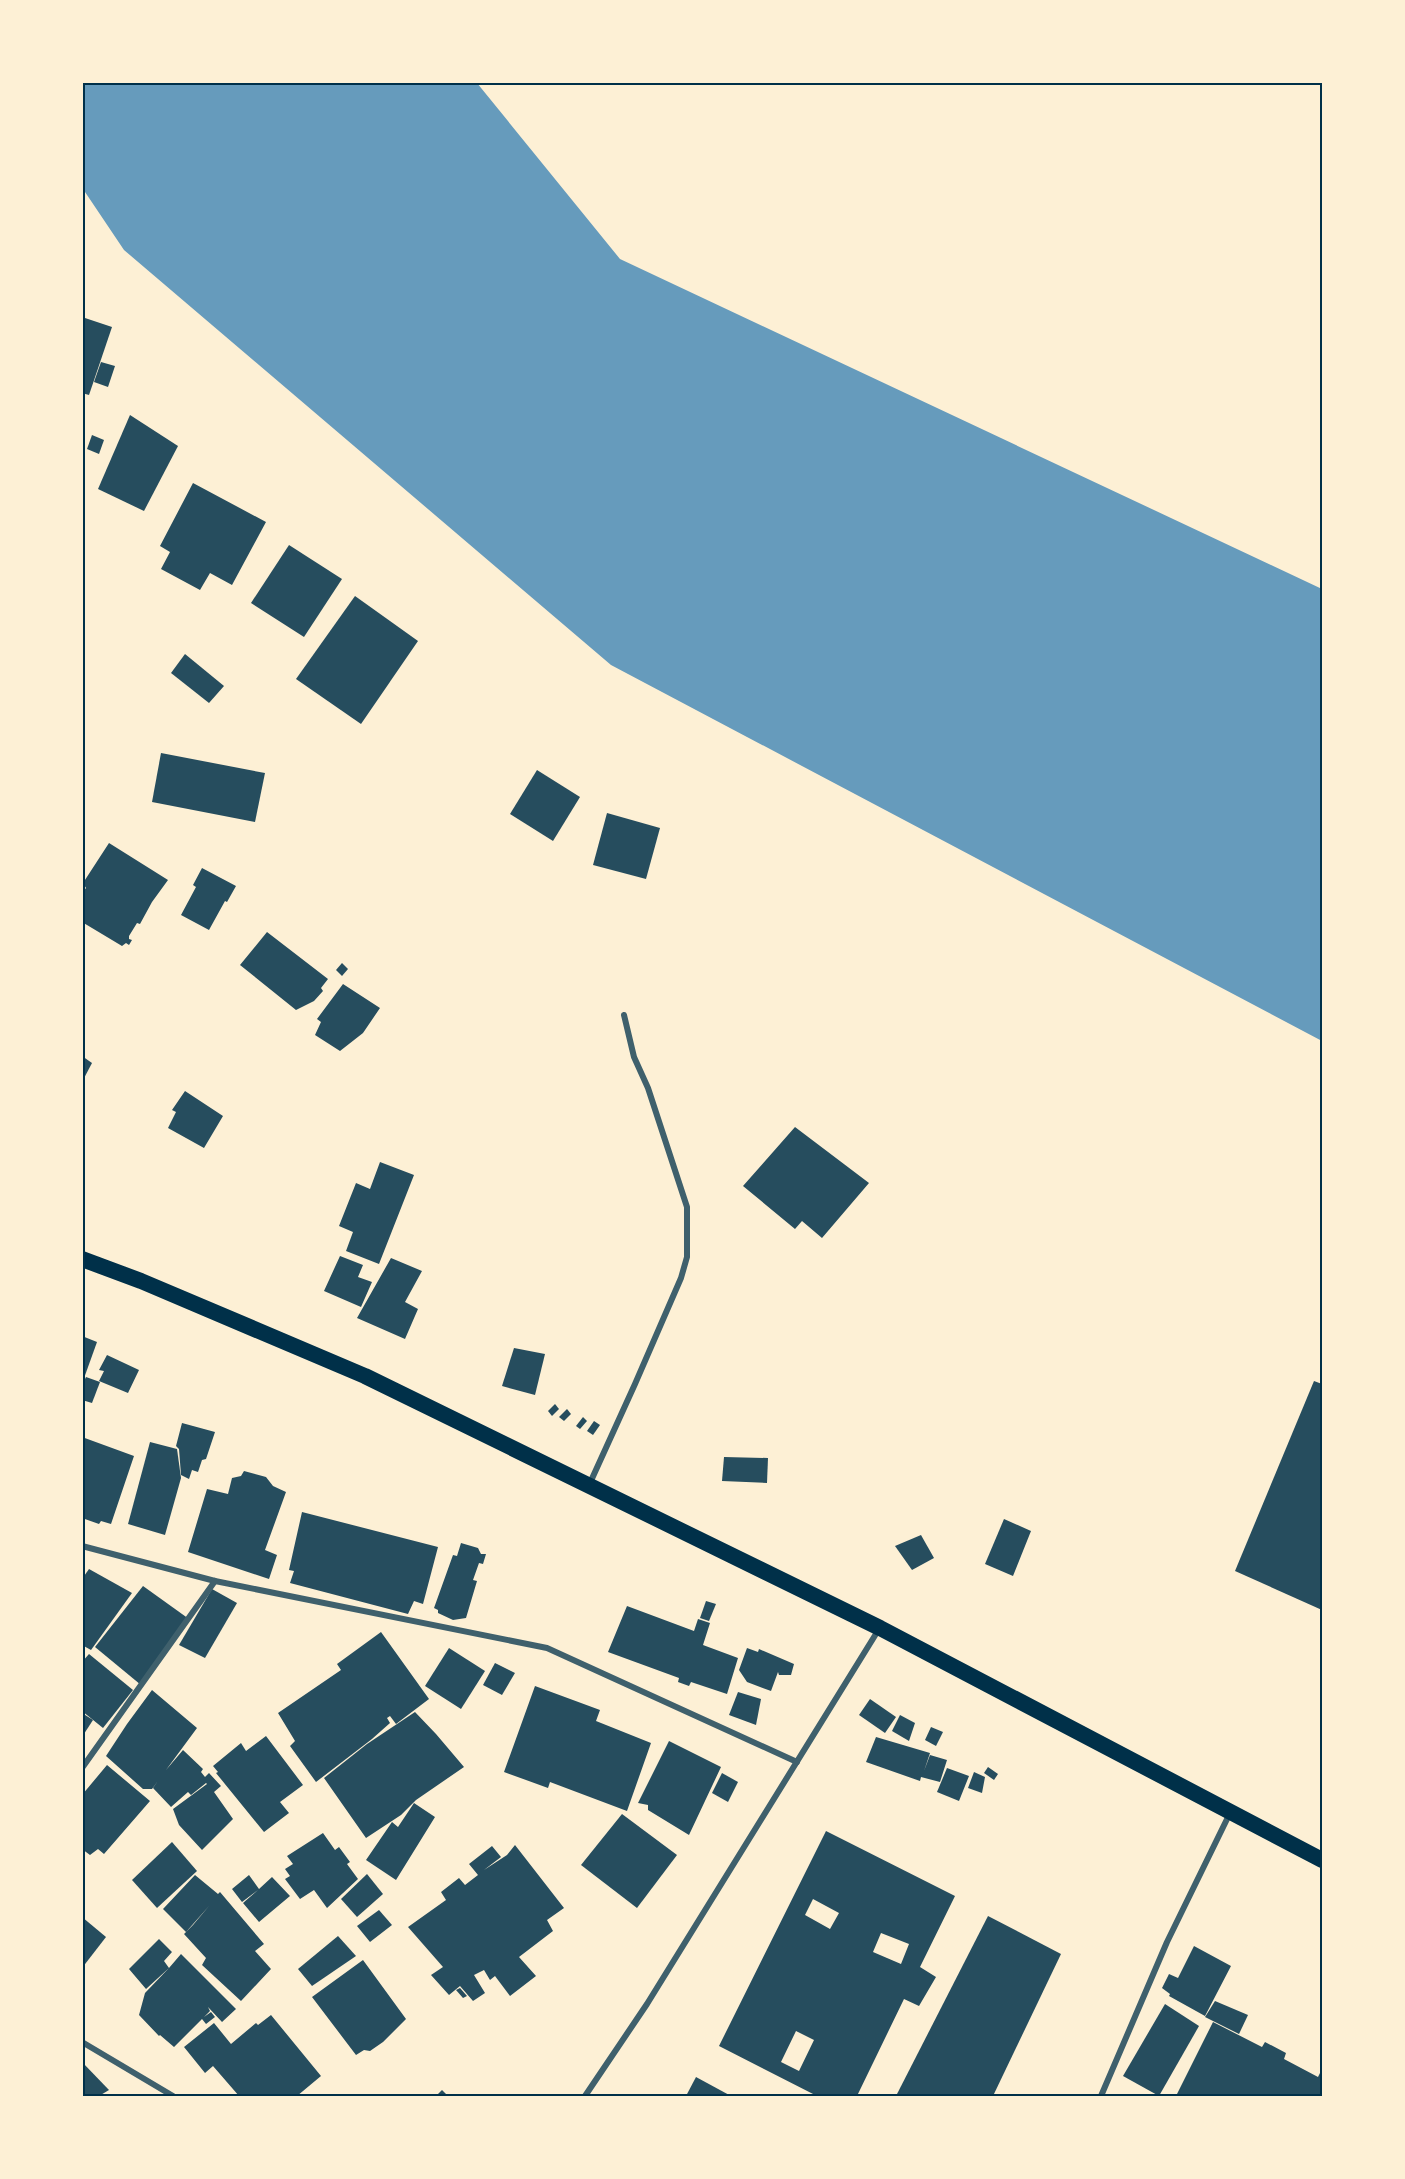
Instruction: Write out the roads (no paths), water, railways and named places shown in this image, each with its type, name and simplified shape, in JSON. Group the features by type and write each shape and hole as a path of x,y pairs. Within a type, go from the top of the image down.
{"highway":[{"path":"82,1259 141,1281 365,1376 880,1628 1323,1860"}],"street":[{"path":"588,1486 681,1278 687,1257 687,1207 648,1088 634,1057 624,1016"},
{"path":"82,1545 215,1581 547,1648 797,1762"},
{"path":"82,1768 215,1581"},
{"path":"585,2097 647,2004 880,1628"},
{"path":"1101,2097 1167,1942 1230,1812"},
{"path":"82,2042 173,2097"}],"water":[{"path":"82,83 477,83 620,259 1322,589 1322,1041 611,665 124,250 83,189"}]}
